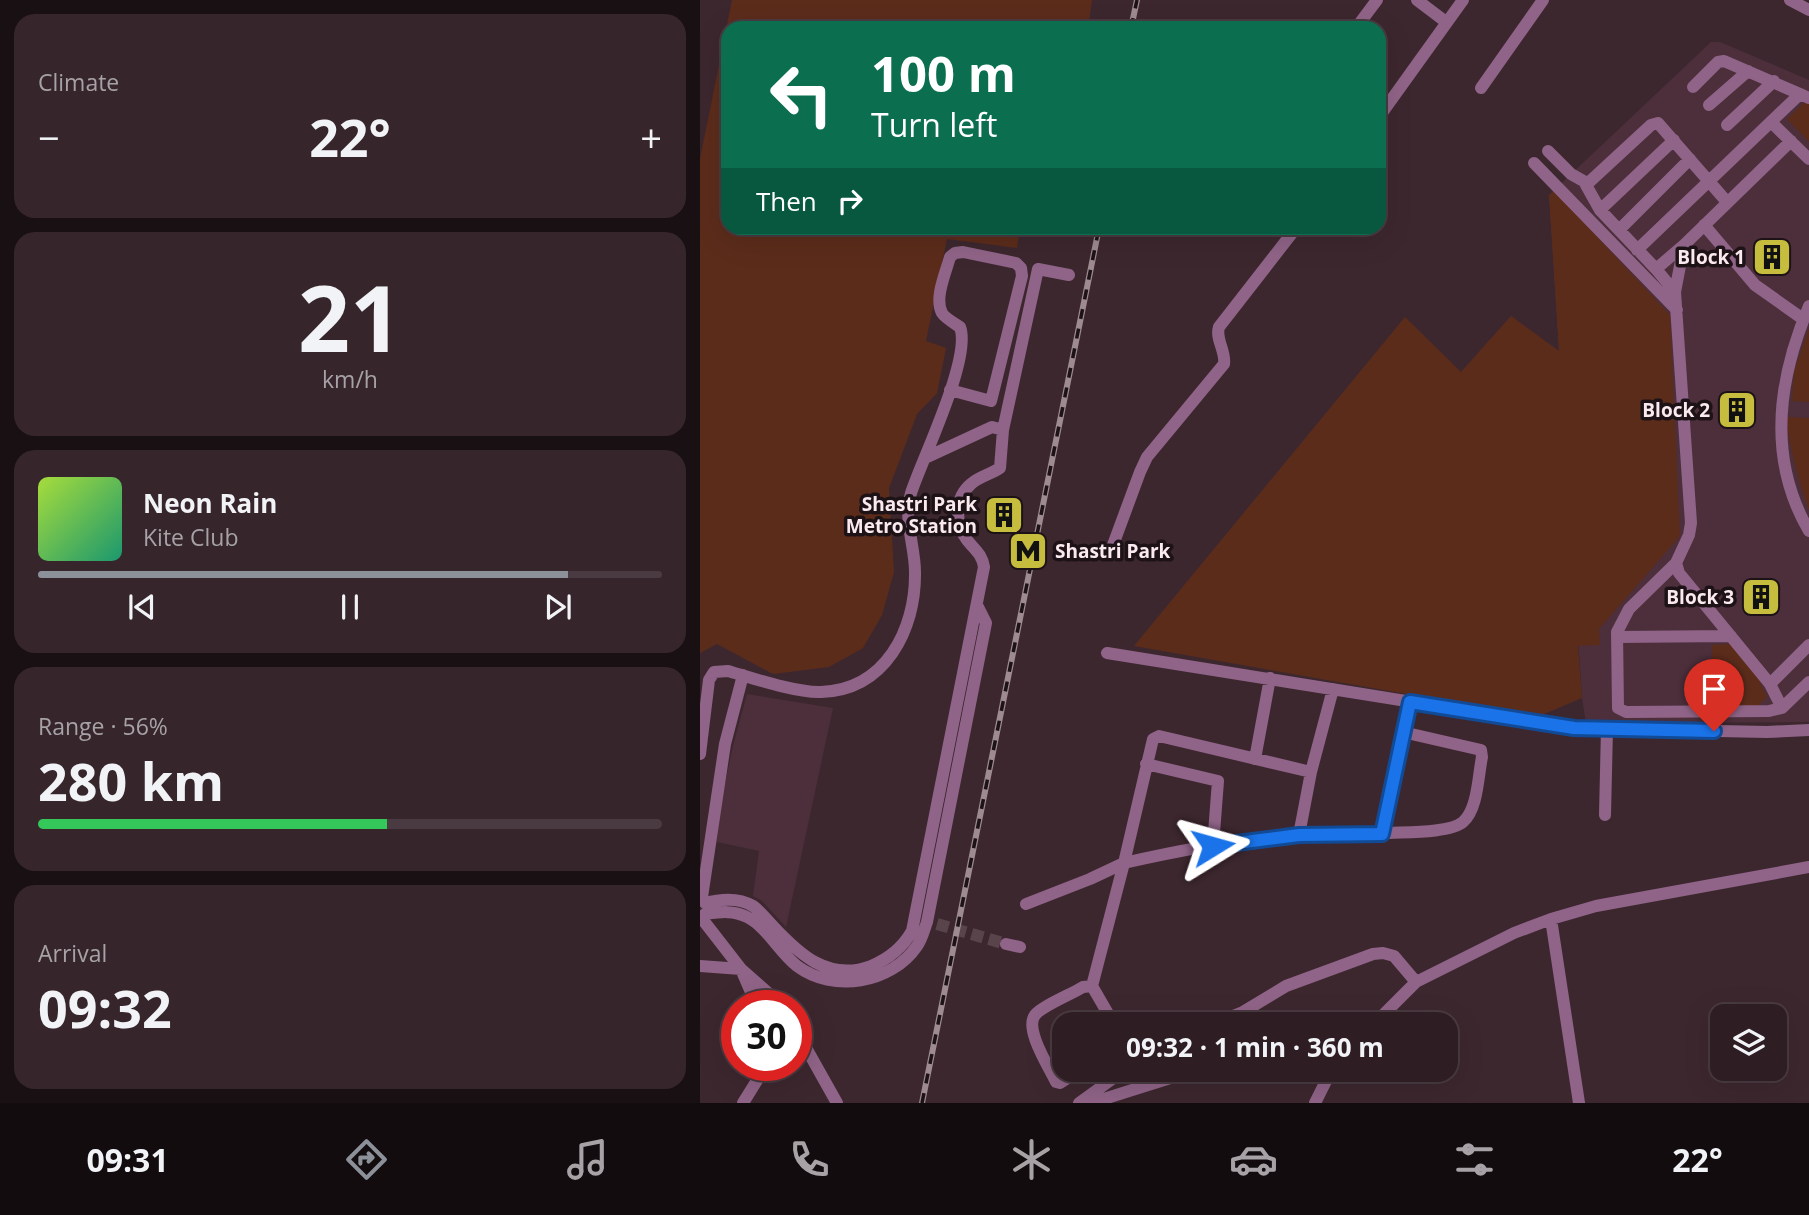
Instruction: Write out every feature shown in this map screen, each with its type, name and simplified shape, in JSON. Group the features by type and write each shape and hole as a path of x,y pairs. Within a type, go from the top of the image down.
{"street":[{"path":"1361,21 1377,0"},
{"path":"1418,0 1446,22"},
{"path":"1386,107 1463,0"},
{"path":"1790,0 1809,10"},
{"path":"1481,88 1536,2"},
{"path":"1637,250 1771,122 1805,96 1720,61 1693,87"},
{"path":"1709,105 1748,71"},
{"path":"1727,125 1774,81"},
{"path":"1771,122 1809,159"},
{"path":"1675,292 1600,210 1586,188 1587,183 1654,123 1659,124 1674,140 1727,202"},
{"path":"1600,210 1674,140"},
{"path":"1656,269 1791,141"},
{"path":"1548,151 1571,174 1587,183"},
{"path":"1619,230 1690,159"},
{"path":"1534,163 1677,310"},
{"path":"1704,225 1755,285 1803,319"},
{"path":"1113,545 1147,457 1224,364 1224,353 1217,332 1219,327 1291,235"},
{"path":"1684,245 1675,292 1691,523 1689,535 1676,564 1629,609 1617,632 1616,702 1621,711 1757,713 1782,708 1809,682"},
{"path":"700,754 711,674 721,670 809,692 831,691 860,682 875,672 896,651 914,598 914,553 908,519 910,496 941,420 962,333 960,327 944,316 939,299 950,257 963,252 1016,263 1021,268 1022,276 991,401 950,390"},
{"path":"702,909 746,916 804,971 826,980 849,982 872,978 903,961 917,947 926,921 986,623 978,607 983,560 959,525 958,508 971,483 1000,468 1003,429 1038,269 1069,275"},
{"path":"1809,306 1787,365 1782,397 1785,472 1800,515 1809,531"},
{"path":"925,458 992,427 1003,429"},
{"path":"1676,564 1679,573 1770,684 1782,708"},
{"path":"1617,638 1731,636"},
{"path":"1770,684 1809,645"},
{"path":"1107,653 1574,728 1767,732 1809,730"},
{"path":"743,675 725,744 702,909 741,969 750,990"},
{"path":"1255,759 1270,678"},
{"path":"1299,835 1311,772 1333,689"},
{"path":"1382,834 1410,702"},
{"path":"1605,814 1607,729"},
{"path":"1026,904 1124,863 1177,851 1299,835 1382,834 1457,826 1464,822 1472,808 1481,750 1410,732 1404,735"},
{"path":"1107,1012 1092,986 1153,739 1159,736 1311,772"},
{"path":"1146,764 1217,781 1213,846"},
{"path":"1386,1012 1416,982 1514,933 1551,919 1597,906 1809,867"},
{"path":"1551,919 1579,1103"},
{"path":"1006,944 1020,947"},
{"path":"1241,1012 1286,986 1373,954 1394,956 1416,982"},
{"path":"700,966 741,969 765,990"},
{"path":"1052,1074 1032,1031 1036,1013 1083,987 1092,986"},
{"path":"812,1058 837,1103"},
{"path":"743,1103 757,1081"},
{"path":"1079,1103 1108,1082"},
{"path":"1091,1103 1158,1082"},
{"path":"1315,1103 1326,1082"}],"shaded area":[{"path":"732,0 1092,0 1089,21 728,21"},
{"path":"1711,42 1720,42 1809,80 1809,722 1586,723 1582,698 1549,195"},
{"path":"721,55 721,235 1019,235 1017,248 947,239 926,341 946,348 937,393 917,414 889,488 894,572 882,615 863,648 829,667 773,674 717,644 700,653 700,159"},
{"path":"1806,101 1809,103 1809,142 1787,119"},
{"path":"1554,191 1670,315 1680,536 1599,629 1600,645 1578,646 1582,698 1537,717 1134,646 1405,317 1461,372 1511,316 1559,351 1549,195"},
{"path":"1809,328 1809,402 1792,401 1794,372"},
{"path":"1786,417 1809,418 1809,510 1795,464"},
{"path":"1730,644 1758,678 1767,697 1758,706 1711,705 1712,645"},
{"path":"747,694 833,708 786,927 762,901 753,896 759,851 717,842 719,812"}],"tunnel":[{"path":"937,924 1006,944"}],"railway":[{"path":"1132,21 1137,0"},
{"path":"922,1103 1098,235"}],"place":[{"name":"Block 1","path":"1772,257"},
{"name":"Block 2","path":"1737,410"},
{"name":"Shastri Park Metro Station","path":"1004,515"},
{"name":"Shastri Park","path":"1028,551"},
{"name":"Block 3","path":"1761,597"}],"route":[{"path":"1213,846 1299,835 1382,834 1410,702 1574,728 1714,731"}]}
